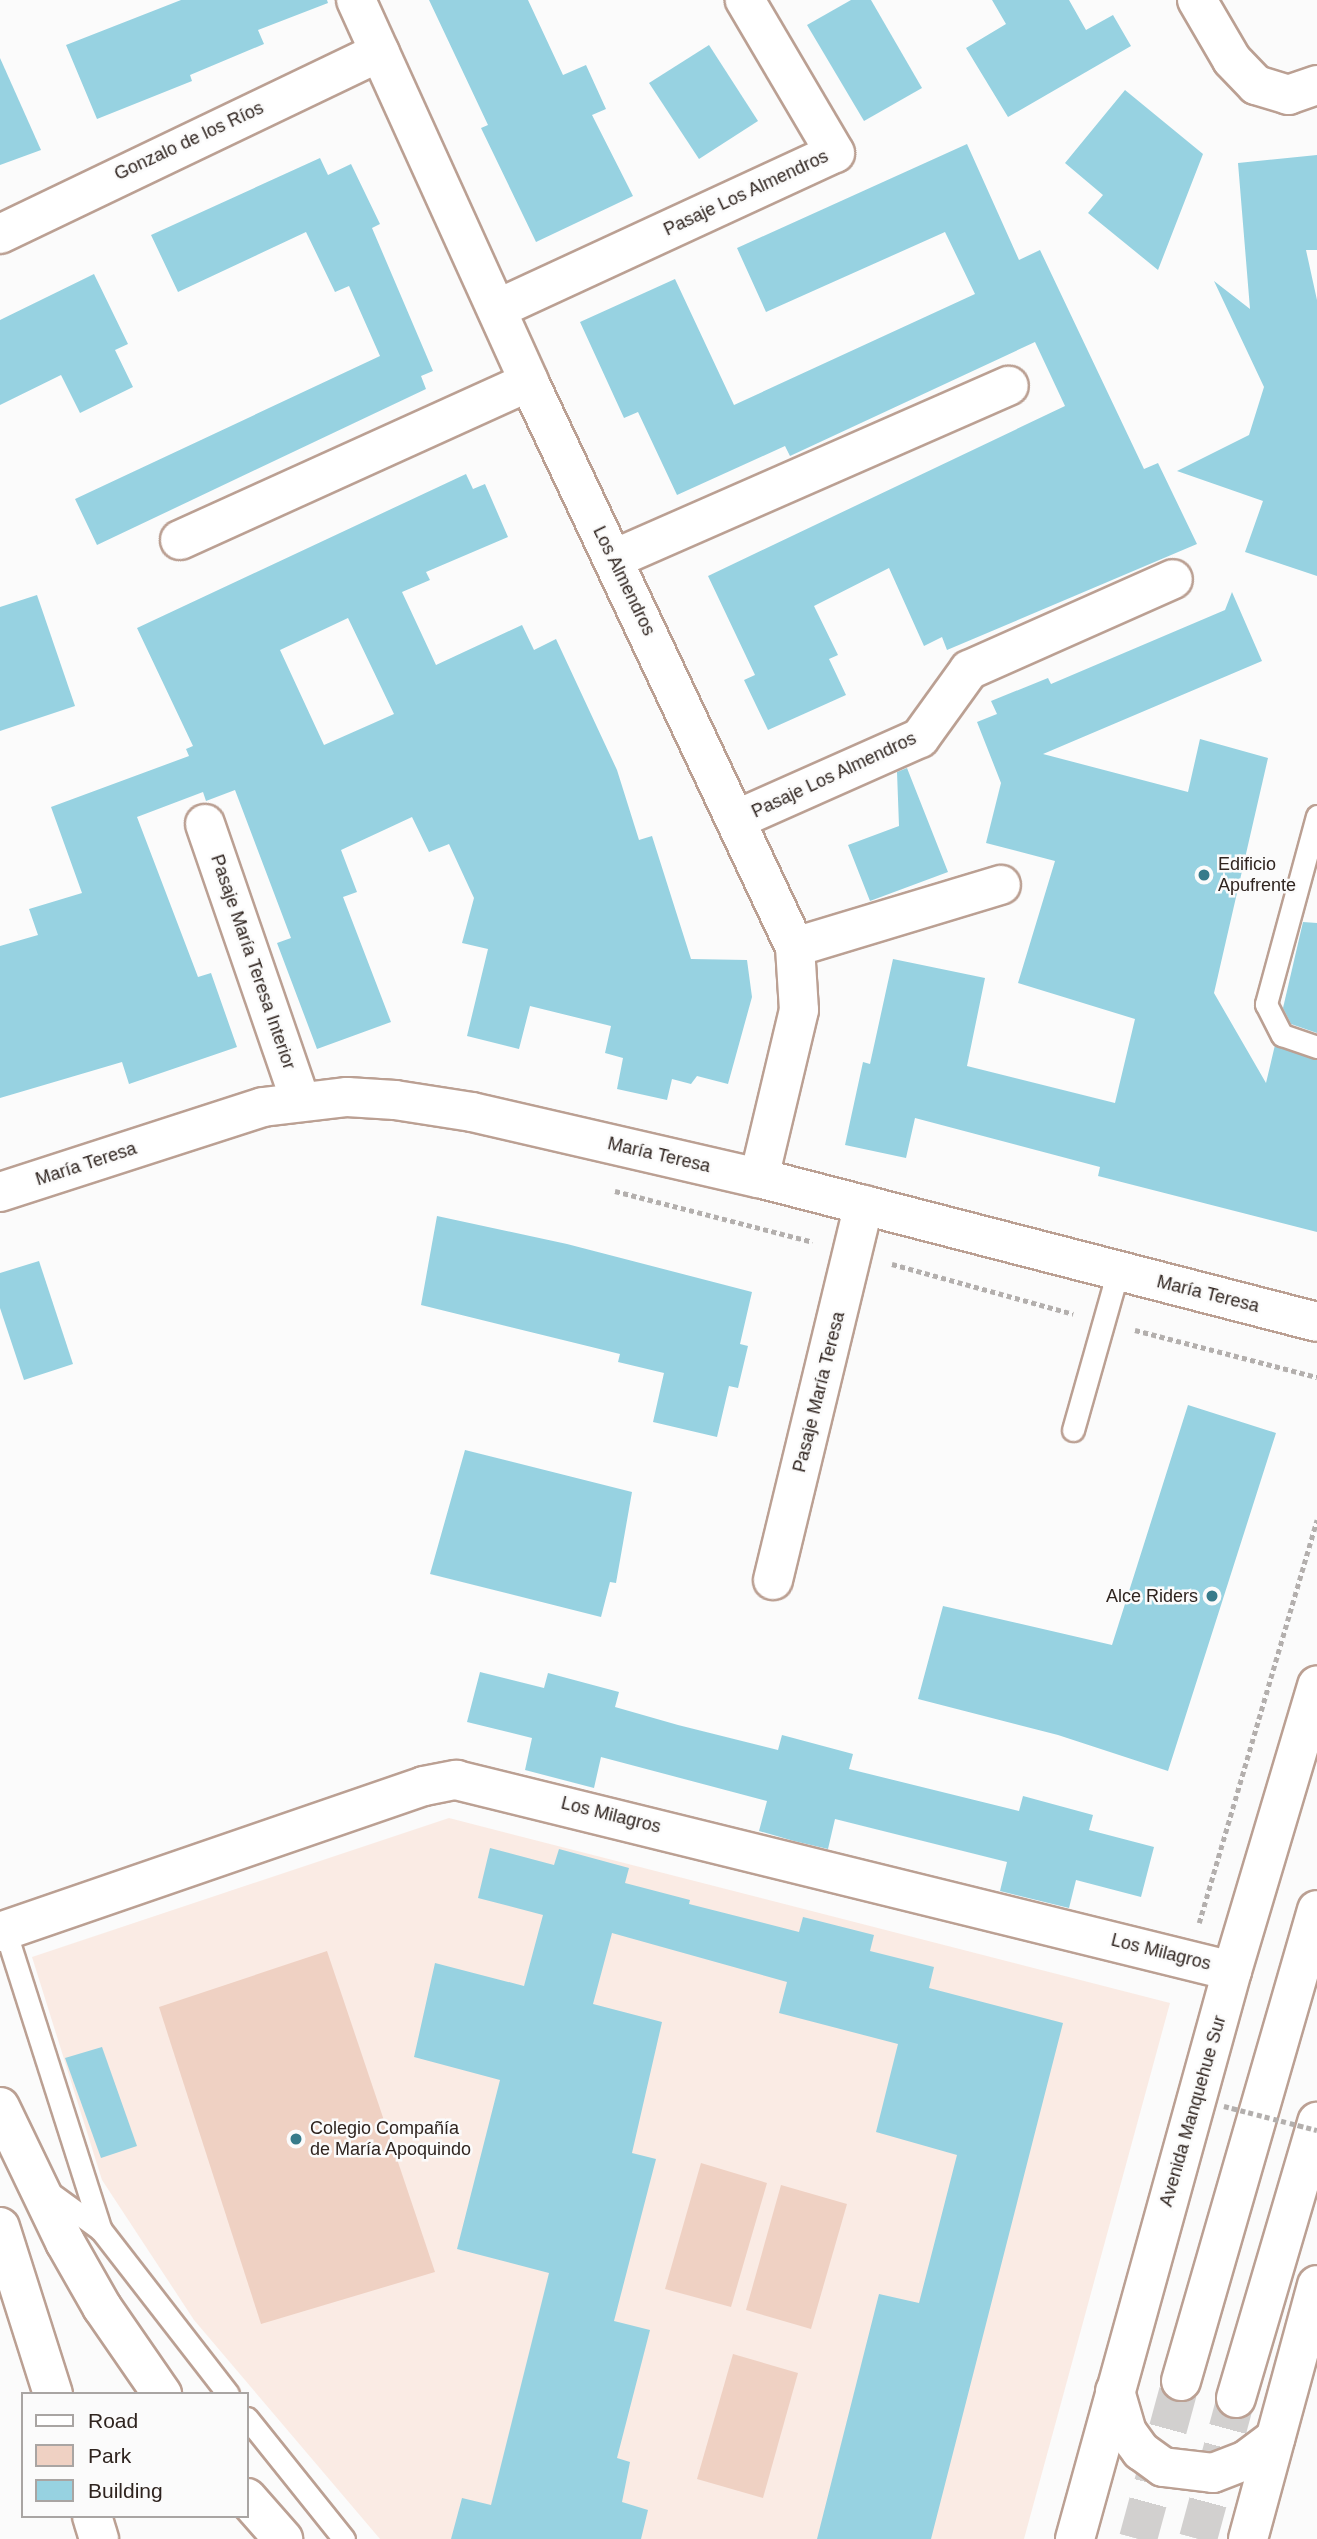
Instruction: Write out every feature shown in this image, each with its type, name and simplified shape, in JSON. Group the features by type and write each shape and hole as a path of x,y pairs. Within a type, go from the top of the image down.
{"street":[{"name":"Los Almendros","path":"356,0 529,382 738,819 795,947 799,1010 759,1178"},
{"name":"Pasaje Los Almendros","path":"497,309 835,153 744,0"},
{"path":"1197,0 1237,67 1256,85 1288,95 1317,85"},
{"name":"Gonzalo de los Ríos","path":"0,234 380,51"},
{"path":"180,540 529,382"},
{"path":"614,559 1009,386"},
{"name":"Pasaje Los Almendros","path":"738,819 920,738 970,670 1173,579"},
{"name":"Pasaje María Teresa Interior","path":"205,824 300,1100"},
{"path":"795,947 1001,885"},
{"name":"María Teresa","path":"0,1192 228,1117 300,1100 347,1097 434,1105 759,1178 1317,1322"},
{"name":"Pasaje María Teresa","path":"773,1580 864,1205"},
{"name":"Avenida Manquehue Sur","path":"1075,2539 1232,1971 1317,1685"},
{"name":"Los Milagros","path":"2,1931 425,1786 456,1780 1232,1971"},
{"path":"1181,2381 1317,1910"},
{"path":"0,2107 32,2179 102,2307 161,2392"},
{"path":"1236,2398 1317,2122"},
{"path":"0,2227 52,2392"},
{"path":"1248,2539 1317,2285"},
{"path":"1115,2390 1127,2431 1141,2451 1163,2467 1213,2473 1245,2461 1275,2438"},
{"path":"248,2499 281,2538"},
{"path":"248,2512 281,2538"},
{"path":"93,2518 99,2539"}],"lane":[{"path":"1317,816 1266,1004 1282,1035 1317,1047"},
{"path":"1073,1430 1118,1271"},
{"path":"2,1931 101,2230"},
{"path":"32,2179 101,2230 226,2392"},
{"path":"248,2419 344,2539"}],"path":[{"path":"601,1187 1317,1377"},
{"path":"1224,2106 1317,2130"}],"shaded area":[{"name":"Colegio Compañía de María Apoquindo","path":"449,1818 1170,2003 1024,2539 380,2539 194,2320 102,2180 32,1957"}],"green space":[{"name":"Colegio Compañía de María Apoquindo","path":"327,1951 435,2272 261,2324 159,2007"},
{"path":"701,2163 767,2183 731,2307 665,2289"},
{"path":"781,2185 847,2204 811,2329 746,2310"},
{"path":"733,2354 798,2373 763,2498 697,2479"}],"building":[{"path":"181,0 327,0 328,3 258,30 264,44 190,75 192,81 97,119 66,45"},
{"path":"429,0 528,0 563,75 586,65 606,109 592,115 633,196 536,242 481,128 488,125"},
{"path":"851,0 871,0 922,88 864,121 807,25"},
{"path":"992,0 1069,0 1086,30 1113,15 1131,46 1008,117 966,48 1006,24"},
{"path":"709,45 758,121 699,159 649,83"},
{"path":"0,58 41,150 0,165"},
{"path":"1125,90 1203,154 1158,270 1088,213 1103,195 1065,163"},
{"path":"967,144 1019,260 1040,250 1144,469 1158,463 1197,544 947,650 942,637 924,646 889,568 814,606 838,655 829,659 846,695 768,730 744,680 755,675 708,576 1065,406 1035,342 790,456 785,446 677,495 638,412 624,418 580,322 675,279 734,405 975,294 945,232 766,312 737,248"},
{"path":"1317,155 1317,250 1306,250 1317,300 1317,576 1245,552 1263,501 1177,471 1249,435 1264,387 1214,281 1250,309 1238,163"},
{"path":"320,158 328,175 351,164 380,224 372,228 433,371 421,376 426,389 97,545 75,499 380,356 349,286 335,292 306,232 178,292 151,235"},
{"path":"94,274 128,344 115,350 133,387 80,413 61,375 0,405 0,320"},
{"path":"466,474 473,489 485,484 508,537 426,572 430,580 402,592 436,665 522,625 534,650 556,639 617,770 639,840 652,836 691,959 747,960 752,997 728,1084 697,1076 691,1084 672,1079 667,1100 617,1089 623,1058 605,1053 611,1026 530,1006 519,1049 467,1036 488,949 462,943 474,898 449,844 429,852 412,817 341,850 357,892 343,897 391,1022 317,1049 277,943 291,938 235,790 206,801 203,792 137,817 198,977 211,973 237,1047 129,1084 122,1062 0,1098 0,946 38,935 29,909 82,893 51,807 189,756 186,749 193,746 137,628","holes":["348,618 394,714 324,745 280,650"]},
{"path":"1232,592 1262,661 1043,754 1188,792 1200,739 1268,758 1214,993 1266,1083 1275,1045 1317,1060 1317,1232 1098,1176 1100,1167 915,1118 906,1158 845,1145 863,1062 870,1064 893,959 985,978 967,1066 1115,1103 1135,1019 1018,983 1055,861 986,843 1001,783 977,722 997,714 991,701 1048,678 1051,684 1225,610"},
{"path":"37,595 75,706 0,731 0,607"},
{"path":"907,768 948,872 870,901 848,845 899,826 897,772"},
{"path":"1303,922 1317,923 1317,1033 1291,1024 1283,1008"},
{"path":"437,1216 567,1244 752,1292 740,1344 748,1346 738,1388 729,1386 717,1437 653,1422 664,1373 618,1362 620,1354 421,1305"},
{"path":"39,1261 73,1364 24,1380 0,1308 0,1273"},
{"path":"1188,1405 1276,1433 1168,1771 1058,1735 918,1699 943,1606 1112,1645"},
{"path":"465,1450 632,1492 616,1583 610,1582 601,1617 430,1574"},
{"path":"480,1672 544,1688 548,1673 619,1692 615,1707 678,1725 778,1750 782,1735 853,1754 849,1769 1019,1811 1023,1796 1093,1815 1089,1830 1154,1847 1141,1897 1076,1880 1069,1908 1000,1891 1007,1862 835,1819 828,1849 794,1841 759,1831 767,1801 601,1757 594,1788 525,1770 532,1738 467,1722"},
{"path":"490,1848 554,1865 559,1849 629,1868 625,1883 690,1900 689,1904 799,1932 803,1917 874,1935 870,1951 934,1967 929,1988 1063,2023 931,2539 817,2539 879,2294 919,2303 957,2155 876,2132 898,2044 779,2013 787,1982 612,1933 593,2004 662,2022 632,2153 656,2159 614,2321 650,2330 617,2458 630,2462 622,2502 648,2510 641,2539 451,2539 462,2498 491,2505 549,2273 457,2249 500,2080 414,2057 435,1963 524,1986 543,1915 478,1898"},
{"path":"102,2047 137,2146 101,2158 65,2058"}],"tunnel":[{"path":"1138,2539 1181,2381"},
{"path":"1198,2539 1236,2398"}],"place":[{"name":"Edificio Apufrente","path":"1204,875"},
{"name":"Alce Riders","path":"1212,1596"},
{"name":"Colegio Compañía de María Apoquindo","path":"296,2139"}]}
